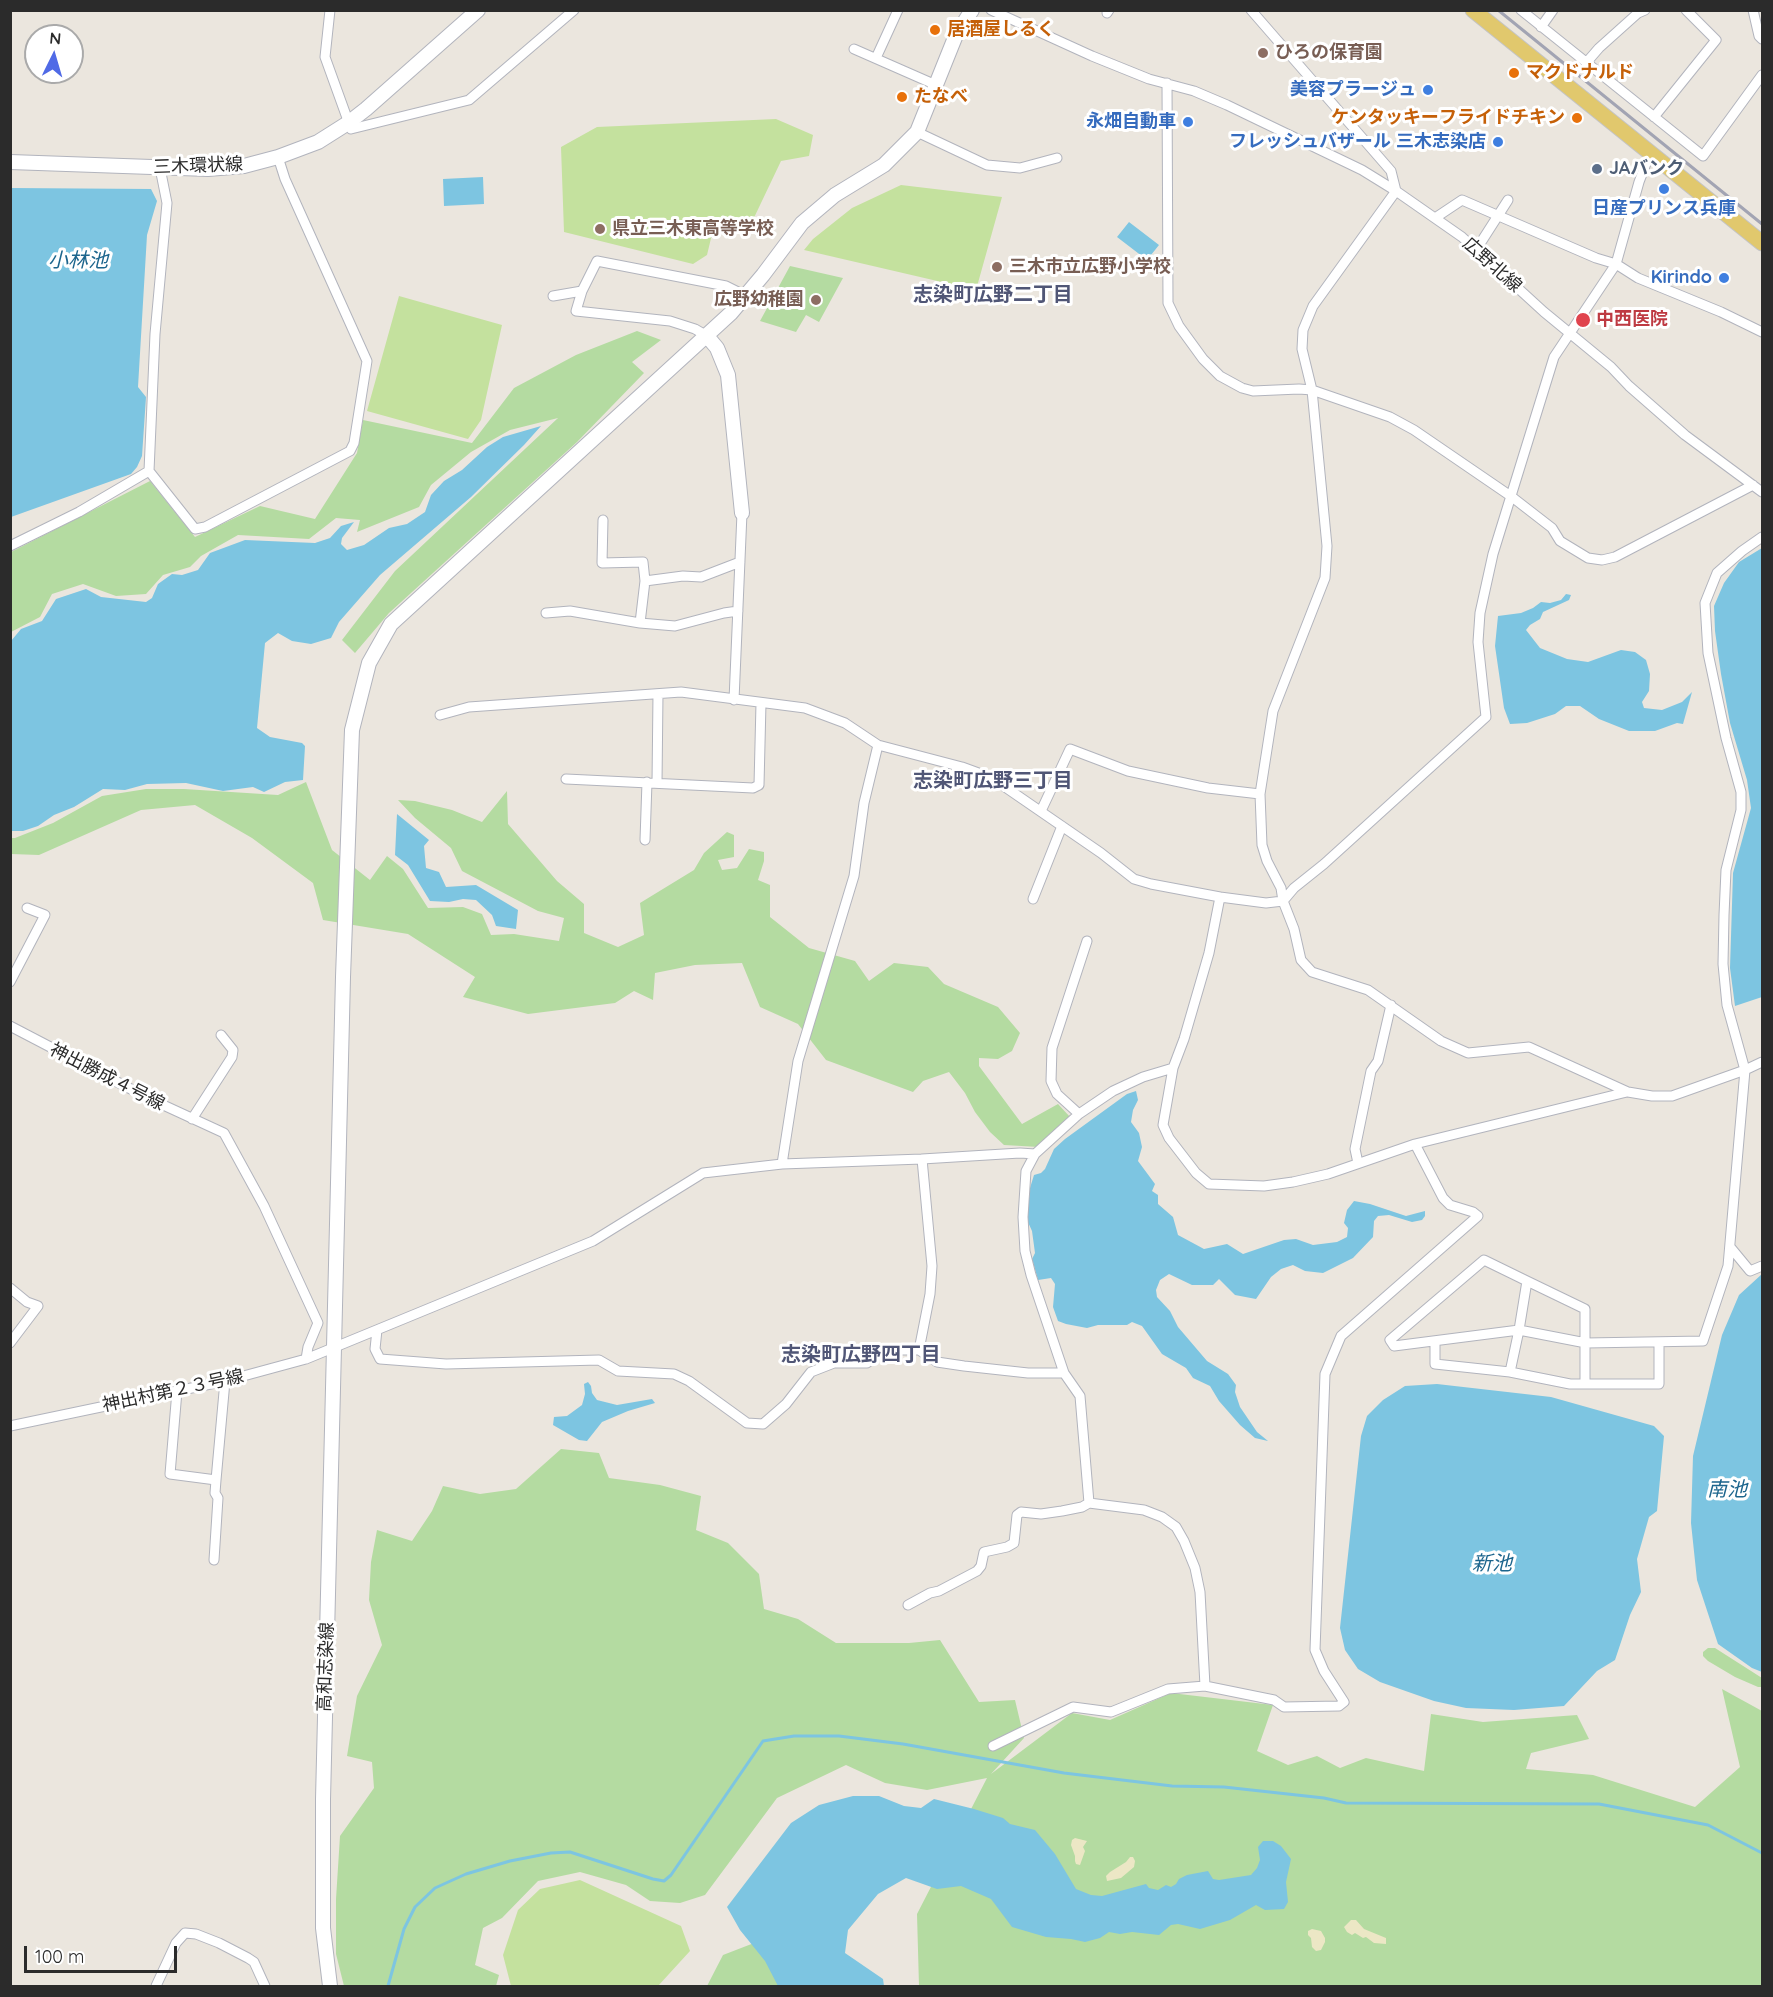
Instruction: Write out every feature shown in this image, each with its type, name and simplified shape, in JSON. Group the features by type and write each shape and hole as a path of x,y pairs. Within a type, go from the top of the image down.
{"main road":[{"path":"1473,10 1762,243"}],"street":[{"path":"330,10 326,57 351,129 469,100 574,10"},
{"name":"三木環状線","path":"10,162 208,169 244,166 278,157 318,142 348,123 478,10"},
{"path":"876,58 898,10"},
{"path":"972,10 956,35 917,132 987,165 1020,168 1057,158"},
{"name":"広野北線","path":"991,10 1092,57 1149,79 1194,91 1227,105 1362,170 1396,191 1462,237 1684,435 1762,492"},
{"path":"1251,10 1390,171 1396,191 1313,306 1303,330 1302,349 1312,390 1327,546 1325,578 1273,711 1260,794 1262,845 1267,861 1281,888 1283,902 1294,929 1301,960 1312,972 1362,987 1441,1041 1468,1053 1529,1047 1628,1092 1652,1096 1672,1096 1762,1062"},
{"path":"1521,10 1703,156 1762,75"},
{"path":"1541,27 1553,10"},
{"path":"1586,63 1614,34 1638,13 1645,10"},
{"path":"1654,117 1716,40 1686,10"},
{"path":"1753,10 1759,36 1762,39"},
{"path":"854,49 936,85"},
{"path":"1167,83 1168,303 1179,326 1203,359 1220,376 1242,388 1253,391 1312,390 1398,422 1414,430 1512,497 1552,528 1560,541 1588,558 1602,560 1615,557 1753,485"},
{"name":"高和志染線","path":"330,1986 323,1928 323,1799 343,977 352,730 369,663 391,624 707,336 746,296 802,223 835,195 884,165 917,132"},
{"path":"440,715 469,707 681,692 805,708 845,723 878,745 962,767 992,778 1134,879 1220,897 1266,903 1283,902 1294,888 1324,864 1486,717 1478,642 1480,613 1493,554 1554,357 1616,264 1639,182 1650,153"},
{"path":"160,168 166,203 155,334 149,471 195,529 205,527 350,451 354,443 367,360 285,179 278,157"},
{"path":"1435,218 1462,200 1596,258 1616,264 1638,278 1721,312 1762,332"},
{"path":"1476,250 1508,200"},
{"path":"734,700 742,513 728,375 717,348 707,336 695,328 670,321 576,311 582,291 597,261 726,286 746,296"},
{"path":"553,296 582,291"},
{"path":"10,546 79,512 149,471"},
{"path":"603,520 602,562 643,562 645,581 640,623"},
{"path":"1585,1384 1586,1343 1585,1309 1484,1260 1390,1340 1394,1346 1519,1330 1586,1343 1703,1341 1728,1266 1731,1248 1745,1070 1727,1005 1723,964 1726,870 1741,810 1741,792 1726,738 1708,653 1705,603 1717,573 1754,541 1762,537"},
{"path":"645,581 683,576 701,577 740,562"},
{"path":"546,613 570,611 640,623 675,626 724,613 738,612"},
{"path":"645,840 652,783 658,694"},
{"path":"566,779 753,788 759,785 761,703"},
{"path":"782,1164 798,1061 854,876 864,804 878,745"},
{"path":"1041,811 1070,749 1128,771 1208,788 1260,794"},
{"path":"1033,899 1062,826"},
{"path":"1220,897 1209,953 1184,1039 1173,1068 1163,1125 1168,1138 1196,1173 1209,1184 1264,1185 1293,1182 1328,1174 1415,1144 1628,1092"},
{"path":"10,982 45,915 27,908"},
{"path":"1079,1114 1057,1095 1051,1081 1052,1048 1087,941"},
{"path":"1358,1163 1355,1149 1371,1071 1378,1062 1390,1005"},
{"name":"神出勝成４号線","path":"10,1026 147,1098 224,1133 264,1206 318,1323 308,1347 306,1359"},
{"path":"192,1119 232,1057 233,1050 221,1035"},
{"path":"1089,1503 1080,1396 1064,1373 1024,1251 1023,1192 1026,1171 1035,1154 1079,1114 1113,1091 1143,1077 1173,1068"},
{"path":"993,1746 1073,1707 1112,1712 1168,1689 1205,1686 1274,1700 1284,1707 1339,1707 1344,1701 1324,1671 1315,1650 1325,1374 1341,1336 1478,1216 1473,1212 1450,1205 1443,1198 1415,1144"},
{"name":"神出村第２３号線","path":"10,1426 225,1382 306,1359 593,1241 703,1173 782,1164 1035,1154"},
{"path":"919,1350 930,1294 932,1266 922,1160"},
{"path":"1731,1248 1750,1271 1762,1266"},
{"path":"1510,1372 1527,1281"},
{"path":"10,1288 27,1302 38,1306 10,1343"},
{"path":"376,1330 375,1349 380,1359 446,1364 599,1360 618,1371 674,1374 747,1423 764,1424 786,1404 811,1372 834,1363 867,1363 884,1350 919,1350 937,1362 964,1366 1028,1373 1064,1373"},
{"path":"1435,1342 1435,1364 1510,1372 1569,1384 1659,1384 1659,1342"},
{"path":"214,1560 218,1498 215,1493 225,1382"},
{"path":"177,1391 170,1474 216,1479"},
{"path":"908,1605 977,1571 981,1566 984,1552 1007,1547 1014,1543 1017,1515 1021,1512 1041,1514 1082,1507 1089,1503 1144,1510 1162,1516 1176,1527 1195,1568 1200,1592 1205,1686"},
{"path":"156,1986 176,1943 185,1933 196,1934 219,1943 248,1958 254,1962 265,1986"}],"green space":[{"path":"776,119 813,135 809,156 781,161 751,224 713,230 707,255 693,264 564,232 561,147 597,127"},
{"path":"901,185 1002,197 976,290 804,250 813,239 852,208"},
{"path":"790,266 843,278 819,322 806,315 796,332 760,321"},
{"path":"399,296 502,325 481,420 468,439 367,411"},
{"path":"637,331 661,340 632,362 644,373 577,442 389,613 355,653 342,640 395,571 558,418 510,430 471,452 431,485 419,507 357,532 360,520 336,518 309,539 238,535 201,556 190,567 163,575 146,594 116,596 83,584 52,594 40,617 11,632 11,552 150,481 195,537 260,506 315,519 357,453 363,420 472,443 514,388 576,355"},
{"path":"306,782 332,850 370,880 387,856 403,869 428,908 463,907 482,914 491,935 514,934 559,941 564,918 538,911 462,871 451,848 415,818 398,800 415,801 452,810 482,822 507,791 508,824 557,881 584,904 584,933 618,947 644,935 640,903 694,870 704,853 727,832 734,835 734,857 718,860 722,870 737,868 749,849 764,852 764,861 758,880 770,885 770,917 809,948 855,961 869,981 894,963 928,967 944,984 998,1007 1020,1033 1012,1051 998,1059 979,1058 979,1066 1022,1124 1058,1104 1070,1117 1039,1147 1004,1145 990,1132 949,1072 923,1081 913,1092 826,1060 798,1024 760,1007 742,963 695,965 655,973 653,1000 634,991 615,1003 528,1014 463,997 475,977 408,934 323,920 313,883 252,838 195,805 141,810 39,855 11,854 11,838 53,823 102,796 146,789 278,795"},
{"path":"561,1449 599,1453 609,1478 660,1485 701,1496 696,1530 728,1543 759,1574 764,1609 798,1619 836,1643 909,1643 940,1640 979,1702 1015,1700 1024,1738 991,1774 1072,1713 1110,1720 1171,1693 1273,1705 1257,1751 1288,1765 1317,1756 1340,1768 1366,1758 1424,1771 1431,1714 1483,1722 1577,1715 1589,1739 1531,1753 1526,1769 1593,1775 1695,1807 1740,1767 1722,1689 1762,1711 1762,1986 919,1986 917,1914 987,1778 927,1790 885,1783 846,1765 777,1798 705,1895 680,1903 650,1901 626,1885 580,1872 538,1881 502,1918 483,1928 475,1965 499,1975 496,1986 344,1986 336,1954 336,1899 340,1836 374,1788 372,1762 347,1756 357,1696 382,1645 369,1600 371,1562 377,1530 412,1541 432,1511 443,1486 480,1494 516,1489"},
{"path":"1708,1648 1715,1648 1762,1678 1762,1687 1735,1677 1708,1661 1703,1656 1703,1652"},
{"path":"580,1880 681,1926 690,1951 658,1986 511,1986 503,1955 518,1910 540,1889"},
{"path":"767,1938 791,1986 707,1986 723,1955"}],"sand":[{"path":"1075,1838 1087,1841 1083,1847 1085,1851 1080,1865 1076,1864 1071,1845"},
{"path":"1133,1857 1135,1861 1134,1867 1121,1878 1107,1881 1106,1876"},
{"path":"1351,1920 1356,1920 1364,1929 1386,1938 1386,1944 1374,1943 1366,1937 1347,1932 1344,1927"},
{"path":"1312,1929 1321,1931 1325,1938 1321,1950 1316,1951 1312,1947 1308,1931"}],"water":[{"path":"483,177 484,204 444,206 443,179"},
{"name":"小林池","path":"11,188 151,189 157,201 147,235 138,387 146,397 142,456 137,467 131,474 11,517"},
{"path":"1129,222 1159,245 1147,260 1117,237"},
{"path":"541,426 471,497 380,575 339,622 331,638 311,644 292,641 278,633 265,643 257,728 270,737 302,743 305,746 303,780 285,782 264,792 253,787 223,791 186,783 147,784 125,790 103,789 38,826 23,831 11,831 11,641 21,629 42,621 56,599 86,589 101,597 146,602 152,598 158,584 172,574 182,575 198,570 210,553 245,540 315,543 330,538 341,526 354,522 342,538 341,544 347,550 364,545 389,528 407,524 425,512 431,495 444,481 462,470 487,447 503,437"},
{"path":"1762,548 1762,997 1735,1006 1730,968 1733,873 1751,808 1747,780 1730,723 1721,674 1714,606 1724,583 1739,562"},
{"path":"1566,594 1571,595 1569,600 1543,612 1540,619 1526,630 1540,648 1567,659 1588,662 1621,650 1635,652 1646,660 1650,674 1649,691 1642,702 1644,708 1662,710 1682,702 1692,692 1683,724 1677,723 1655,731 1629,731 1599,719 1580,706 1566,706 1555,714 1527,723 1510,724 1504,708 1495,646 1498,616 1521,613 1541,602 1550,603 1561,600"},
{"path":"397,814 429,840 424,846 426,868 439,872 446,887 476,885 518,910 516,929 496,926 492,915 476,900 430,901 408,865 395,855"},
{"path":"1136,1091 1138,1100 1131,1122 1139,1133 1142,1147 1138,1161 1155,1184 1152,1191 1158,1195 1158,1204 1173,1217 1178,1235 1204,1249 1227,1244 1243,1254 1284,1240 1296,1239 1313,1245 1337,1242 1347,1237 1348,1228 1344,1223 1347,1210 1354,1201 1406,1216 1425,1211 1422,1220 1412,1222 1389,1215 1378,1216 1374,1221 1373,1237 1353,1258 1323,1273 1305,1271 1293,1265 1281,1269 1271,1277 1256,1299 1235,1295 1219,1279 1213,1285 1192,1285 1169,1274 1160,1280 1156,1290 1157,1297 1170,1311 1178,1327 1207,1361 1228,1374 1236,1385 1235,1392 1240,1407 1257,1432 1268,1441 1255,1438 1219,1401 1210,1386 1193,1378 1186,1368 1162,1354 1142,1326 1132,1322 1127,1325 1098,1325 1087,1328 1058,1321 1053,1307 1055,1284 1051,1278 1038,1280 1032,1259 1035,1253 1032,1231 1027,1220 1030,1188 1034,1175 1045,1169 1054,1149 1065,1139 1127,1094"},
{"name":"南池","path":"1762,1274 1762,1672 1752,1668 1718,1644 1697,1580 1691,1523 1693,1456 1722,1335 1739,1295"},
{"path":"588,1382 597,1400 617,1405 652,1399 655,1403 602,1422 587,1441 579,1440 553,1425 554,1417 567,1416 582,1405 585,1394 584,1384"},
{"name":"新池","path":"1437,1384 1551,1397 1654,1426 1664,1436 1657,1511 1649,1517 1637,1559 1641,1592 1630,1615 1615,1660 1597,1671 1564,1706 1514,1710 1466,1708 1434,1701 1380,1682 1358,1669 1345,1650 1340,1628 1361,1436 1367,1416 1383,1400 1405,1386"},
{"path":"853,1796 879,1796 904,1806 921,1808 934,1799 974,1809 1003,1818 1010,1824 1035,1830 1055,1854 1076,1889 1091,1895 1102,1896 1146,1884 1149,1888 1158,1890 1166,1885 1171,1887 1187,1875 1208,1871 1213,1879 1219,1880 1251,1875 1260,1860 1258,1847 1263,1841 1273,1841 1281,1846 1291,1859 1286,1882 1288,1902 1284,1909 1265,1910 1256,1905 1230,1920 1200,1929 1178,1924 1171,1925 1159,1935 1109,1932 1100,1938 1085,1942 1046,1937 1012,1927 991,1899 961,1886 937,1889 906,1878 878,1894 848,1930 845,1953 883,1979 884,1986 778,1986 765,1961 740,1930 727,1907 791,1823 819,1805"}],"waterway":[{"path":"388,1986 404,1929 415,1907 435,1888 466,1874 510,1861 551,1853 570,1852 664,1881 671,1875 763,1741 794,1736 839,1736 903,1744 1064,1773 1172,1786 1224,1787 1324,1798 1346,1803 1599,1804 1708,1825 1762,1853"}],"railway":[{"path":"1498,10 1762,224"}],"place":[{"name":"居酒屋しるく","path":"935,30"},
{"name":"ひろの保育園","path":"1263,53"},
{"name":"マクドナルド","path":"1514,73"},
{"name":"美容プラージュ","path":"1428,90"},
{"name":"たなべ","path":"902,97"},
{"name":"ケンタッキーフライドチキン","path":"1577,118"},
{"name":"永畑自動車","path":"1188,122"},
{"name":"フレッシュバザール 三木志染店","path":"1498,142"},
{"name":"JAバンク","path":"1597,169"},
{"name":"日産プリンス兵庫","path":"1664,189"},
{"name":"県立三木東高等学校","path":"600,229"},
{"name":"三木市立広野小学校","path":"997,267"},
{"name":"Kirindo","path":"1724,278"},
{"name":"広野幼稚園","path":"816,300"},
{"name":"中西医院","path":"1583,320"}],"district":[{"name":"志染町広野二丁目","path":"993,295"},
{"name":"志染町広野三丁目","path":"993,781"},
{"name":"志染町広野四丁目","path":"861,1355"}]}
